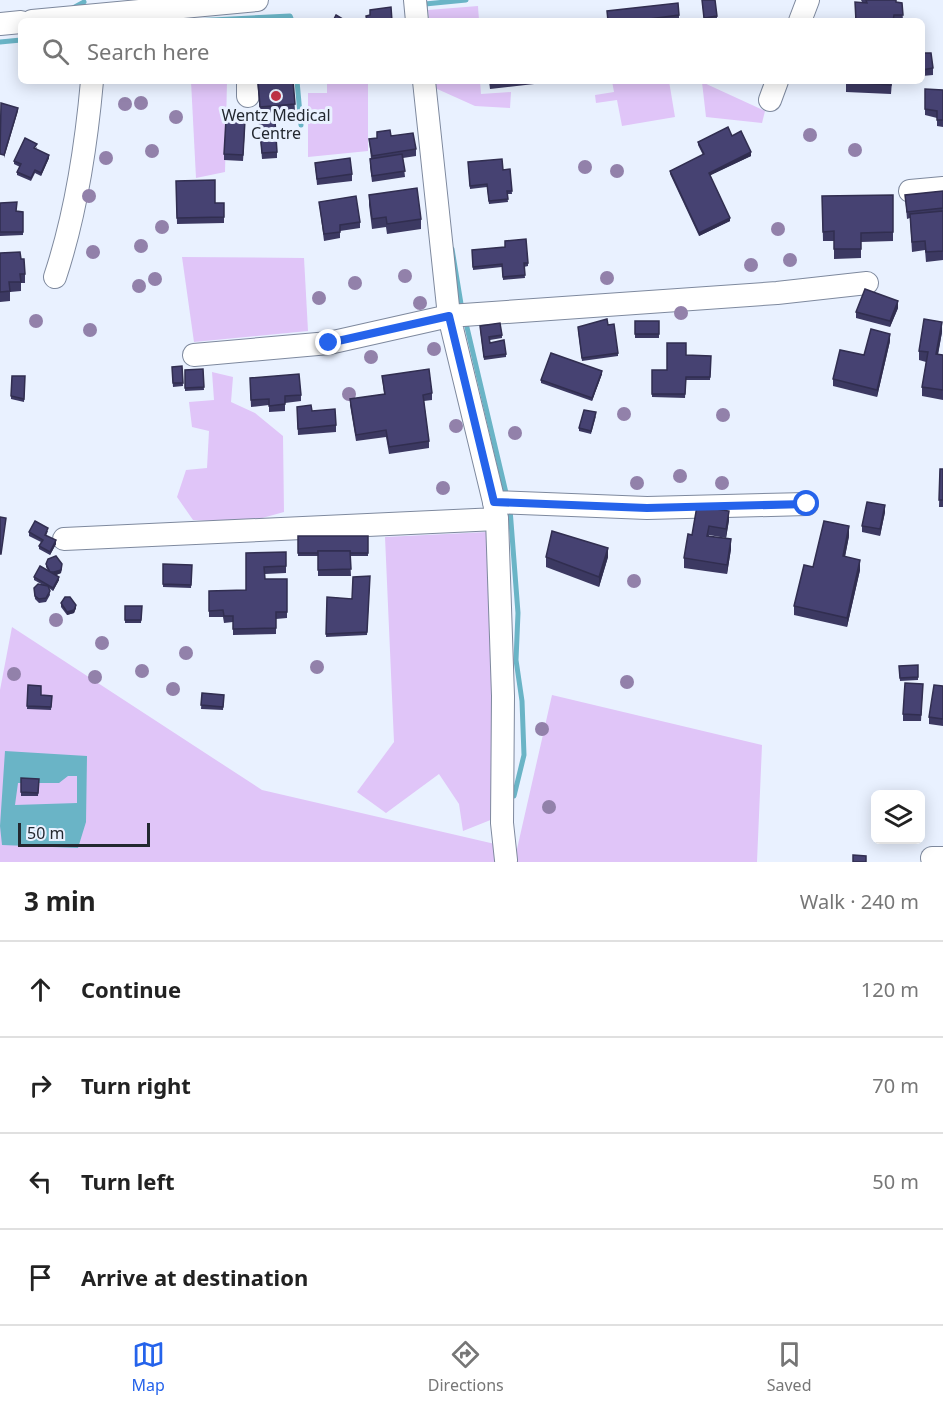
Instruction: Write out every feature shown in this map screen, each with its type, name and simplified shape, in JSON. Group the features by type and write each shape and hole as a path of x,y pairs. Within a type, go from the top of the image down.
{"street":[{"path":"415,0 417,18"},
{"path":"801,18 808,0"},
{"path":"49,18 93,10 250,7"},
{"path":"0,24 18,22"},
{"path":"55,278 67,241 82,167 92,84"},
{"path":"424,84 449,316 495,511 503,696 502,823 506,860"},
{"path":"910,191 943,188"},
{"path":"194,355 329,343 449,316 777,293 867,284"},
{"path":"64,539 495,511 807,504"}],"shaded area":[{"path":"478,6 479,18 429,18 428,10"},
{"path":"191,84 227,84 225,172 196,178"},
{"path":"327,84 368,84 368,151 308,157 308,93 327,93"},
{"path":"434,84 480,84 481,94 511,92 510,108 475,106 435,88"},
{"path":"613,84 670,84 675,117 622,126 617,100 596,103 595,95 614,92"},
{"path":"702,84 765,111 762,123 706,117"},
{"path":"182,257 304,258 308,331 194,342"},
{"path":"212,372 233,377 231,402 255,413 283,436 284,512 244,523 193,520 177,497 186,470 207,468 209,431 192,427 189,402 214,400"},
{"path":"487,532 496,758 493,819 463,831 459,804 439,774 386,813 357,792 394,742 385,537"},
{"path":"12,627 262,790 517,849 552,695 762,745 757,862 0,862 0,690"}],"water":[{"path":"5,751 87,756 86,822 78,848 2,845 0,826","holes":["68,776 77,776 77,803 15,805 18,783 59,783"]}],"building":[{"path":"702,0 715,0 717,16 704,18"},
{"path":"866,0 896,0 902,3 903,15 894,15 894,18 856,18 855,2 867,3"},
{"path":"678,3 679,15 657,18 608,18 607,11"},
{"path":"391,7 392,18 366,18 370,15 370,10"},
{"path":"925,53 931,53 933,68 925,69"},
{"name":"Wentz Medical Centre","path":"258,84 293,84 295,104 260,107"},
{"path":"925,89 943,90 943,120 937,120 937,111 925,109"},
{"path":"1,103 18,108 4,155 0,154"},
{"path":"226,119 245,120 243,155 224,154"},
{"path":"275,121 277,152 262,153 259,122"},
{"path":"728,127 732,136 741,131 751,152 709,173 730,218 699,233 670,171 704,154 698,142"},
{"path":"390,130 391,136 413,133 416,149 372,156 369,139 377,138 377,132"},
{"path":"25,138 37,144 34,148 49,155 41,173 35,170 31,178 17,172 21,164 14,161"},
{"path":"402,154 405,171 372,176 370,159"},
{"path":"350,158 352,174 317,179 315,163"},
{"path":"502,159 503,170 510,169 512,191 507,191 508,199 489,201 487,184 470,186 468,162"},
{"path":"215,180 215,203 224,203 224,217 177,218 176,181"},
{"path":"417,188 421,219 387,224 386,217 372,219 369,195"},
{"path":"943,191 943,208 907,212 905,195"},
{"path":"893,195 893,232 861,233 861,249 834,249 834,231 823,232 822,196"},
{"path":"356,196 360,222 340,225 340,232 324,234 319,202"},
{"path":"17,202 16,211 23,212 23,232 0,232 0,203"},
{"path":"943,211 943,251 926,252 925,241 912,242 910,214"},
{"path":"526,239 528,263 524,263 525,275 503,277 502,264 473,267 472,250 505,247 505,241"},
{"path":"20,252 21,259 24,259 25,274 20,274 21,282 9,282 10,291 0,292 0,253"},
{"path":"865,289 898,301 890,321 856,312"},
{"path":"607,319 608,325 614,324 618,353 582,358 578,327"},
{"path":"924,319 942,322 936,354 943,355 943,390 922,387 928,352 919,351"},
{"path":"635,321 659,321 659,334 635,334"},
{"path":"500,323 502,335 489,337 490,343 504,340 506,354 484,357 480,326"},
{"path":"871,329 890,334 877,390 833,379 840,350 864,355"},
{"path":"667,343 686,343 686,355 711,356 710,377 686,377 685,394 652,394 652,370 667,370"},
{"path":"551,353 602,371 592,398 541,380"},
{"path":"182,366 183,383 173,383 172,367"},
{"path":"203,369 204,387 185,388 185,370"},
{"path":"429,369 432,393 423,395 429,441 389,447 386,430 356,435 350,399 385,394 382,376"},
{"path":"299,374 301,395 285,396 285,404 269,406 269,399 251,400 250,378"},
{"path":"12,376 25,376 24,399 11,396"},
{"path":"311,405 312,411 335,409 336,425 298,429 297,407"},
{"path":"584,410 596,412 591,431 579,428"},
{"path":"940,469 943,469 943,500 939,500"},
{"path":"867,502 885,505 880,529 862,526"},
{"path":"697,506 729,511 726,529 709,526 707,536 731,539 727,565 684,558 688,534 692,535"},
{"path":"0,517 6,518 1,554 0,554"},
{"path":"35,521 48,528 45,535 56,540 50,552 39,546 43,540 29,532"},
{"path":"824,521 849,526 843,556 860,560 847,618 794,606 804,565 813,567"},
{"path":"552,531 608,548 599,577 546,557"},
{"path":"298,536 368,536 368,553 318,551 318,553 298,553"},
{"path":"318,551 350,551 351,569 318,570"},
{"path":"286,552 286,566 264,567 265,579 287,579 287,612 276,612 276,628 233,629 233,616 224,616 223,610 209,611 209,591 246,590 246,553"},
{"path":"56,556 62,564 61,570 50,572 46,564 48,559"},
{"path":"163,564 192,565 191,585 163,584"},
{"path":"40,566 59,577 53,588 34,577"},
{"path":"370,576 367,632 326,634 327,597 352,599 353,577"},
{"path":"38,584 48,586 50,591 46,598 39,599 35,596 34,588"},
{"path":"65,597 70,597 76,605 74,610 67,612 61,603"},
{"path":"125,606 142,606 141,620 125,620"},
{"path":"918,665 918,677 900,678 899,666"},
{"path":"905,683 923,684 921,715 903,714"},
{"path":"28,685 41,686 41,695 52,696 51,707 27,706"},
{"path":"934,685 943,686 943,719 929,717"},
{"path":"202,693 224,695 223,707 201,705"},
{"path":"21,778 39,779 38,793 21,792"},
{"path":"853,855 866,856 866,862 853,862"}],"waterway":[{"path":"425,9 425,4 466,0"},
{"path":"73,8 84,2"},
{"path":"251,18 290,16 291,18"},
{"path":"0,42 18,40"},
{"path":"297,84 301,125"},
{"path":"452,249 462,310"},
{"path":"465,319 507,497"},
{"path":"510,509 518,613 516,660 522,701 524,755 514,796"}],"place":[{"name":"Wentz Medical Centre","path":"276,96"}],"route":[{"path":"329,343 449,316 494,502 647,508 807,504"}]}
